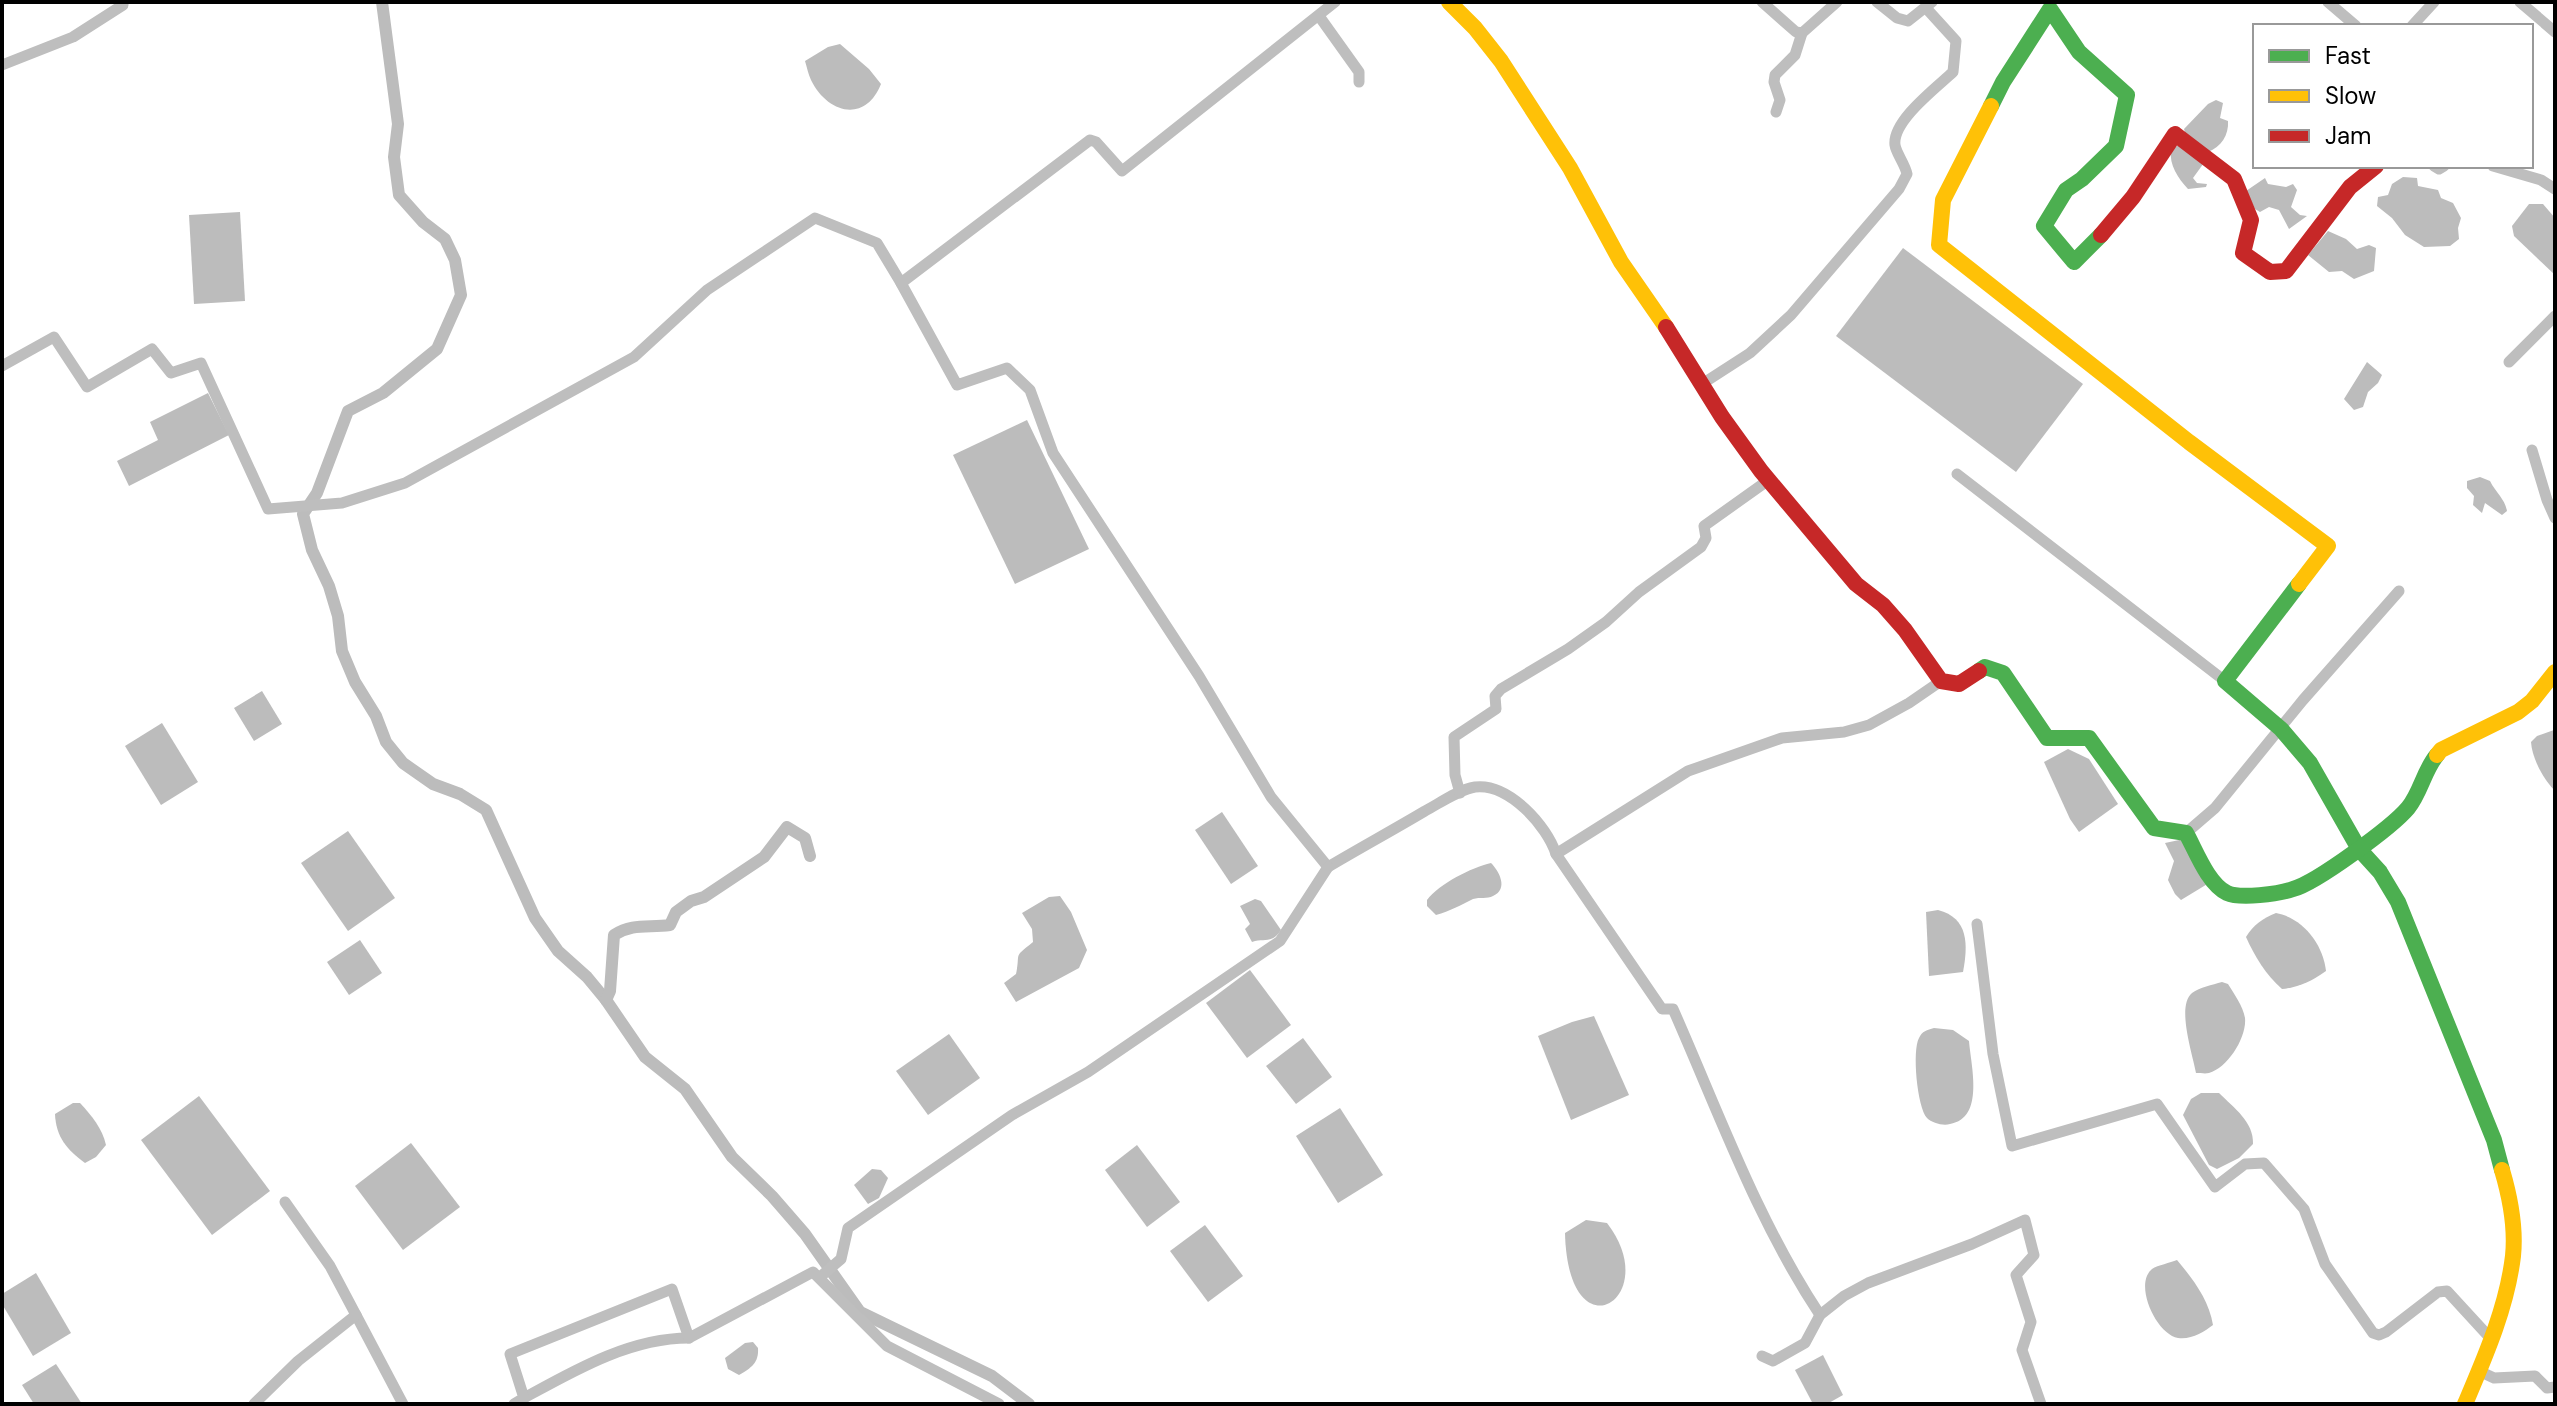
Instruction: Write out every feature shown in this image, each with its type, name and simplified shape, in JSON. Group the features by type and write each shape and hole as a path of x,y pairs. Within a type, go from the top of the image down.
{"street":[{"path":"2,65 73,37 123,5 123,2"},
{"path":"901,283 1019,196 1084,143 1090,140 1096,142 1122,171 1335,2"},
{"path":"1449,2 1475,28 1508,71 1570,168 1621,262 1761,471 1856,584 1883,605 1905,630 1941,681"},
{"path":"1762,2 1796,32 1802,33"},
{"path":"1776,112 1780,100 1775,75 1795,55 1802,33 1837,2"},
{"path":"1702,384 1750,353 1791,315 1899,189 1907,174 1903,159 1895,148 1896,131 1953,72 1956,41 1929,5 1908,21 1897,18 1877,2"},
{"path":"2328,2 2354,24"},
{"path":"2414,24 2434,2"},
{"path":"2520,2 2555,32"},
{"path":"2225,681 2328,546 2189,442 1939,245 1943,200 2003,82 2050,9 2079,52 2127,95 2116,146 2066,190 2044,226 2074,262 2098,240 2133,196 2175,134 2234,179 2251,220 2243,253 2270,272 2286,271 2350,187 2374,168"},
{"path":"1319,16 1359,72 1359,82"},
{"path":"2500,168 2541,180 2555,189"},
{"path":"2,366 54,337 87,387 152,349 171,373 201,363 268,509 342,503 405,483 634,357 707,290 815,218 877,243 957,385 1007,368 1030,390 1053,453 1199,676 1271,797 1328,867"},
{"path":"2509,362 2555,316"},
{"path":"2532,450 2555,518"},
{"path":"1957,474 2225,681 2281,729 2310,763 2359,849 2380,872 2398,902 2494,1140 2511,1201 2513,1255 2492,1340 2465,1404"},
{"path":"1460,793 1455,775 1454,737 1496,709 1495,696 1501,689 1606,622 1639,592 1701,547 1706,538 1704,526 1770,479"},
{"path":"1556,854 1688,771 1782,738 1844,732 1869,725 1941,681 1959,684 1985,667 2003,673 2047,738 2089,738 2154,828 2186,833 2215,808 2339,657 2399,591"},
{"path":"2186,833 2214,882 2224,892 2233,895 2270,894 2296,889 2359,849 2406,810 2430,763 2441,750 2518,712 2532,701 2555,672"},
{"path":"820,1277 841,1259 848,1228 1012,1115 1088,1072 1280,941 1328,867 1476,787 1493,790 1534,816 1551,838 1556,854 1662,1009 1673,1009 1740,1168 1802,1288 1820,1315"},
{"path":"1977,924 1993,1054 2012,1146 2157,1104 2215,1187 2245,1164 2264,1163 2271,1170 2304,1209 2325,1264 2373,1333 2379,1335 2386,1332 2438,1292 2447,1291 2492,1340"},
{"path":"285,1202 330,1266 403,1404"},
{"path":"1762,1356 1773,1361 1805,1343 1820,1315 1844,1296 1868,1283 1972,1244 2025,1220 2034,1255 2016,1275 2031,1322 2022,1350 2041,1404"},
{"path":"689,1338 672,1289 510,1354 519,1401 590,1363 638,1344 662,1338 689,1338 813,1272 887,1346 999,1404"},
{"path":"254,1404 298,1361 356,1315"},
{"path":"2479,1371 2494,1378 2535,1376 2547,1388 2555,1387"}],"shaded area":[{"path":"840,44 881,84 866,105 856,109 836,106 826,100 811,80 805,61 828,47"},
{"path":"2216,100 2223,103 2220,118 2228,121 2228,126 2223,140 2208,152 2186,136 2184,129 2208,104"},
{"path":"2180,144 2206,160 2193,178 2197,183 2207,184 2206,187 2188,189 2178,176 2171,161 2171,150"},
{"path":"2403,177 2417,178 2418,186 2438,190 2441,198 2453,203 2461,218 2459,239 2450,246 2424,247 2405,235 2392,218 2377,206 2378,197 2388,195 2392,184"},
{"path":"2265,178 2268,184 2286,187 2293,184 2297,190 2291,207 2300,215 2307,216 2289,229 2279,210 2269,207 2260,212 2255,209 2246,191"},
{"path":"2529,204 2543,204 2555,218 2555,275 2514,236 2512,226"},
{"path":"240,212 245,301 194,304 189,215"},
{"path":"2328,231 2346,239 2357,249 2369,245 2376,248 2374,271 2354,279 2342,271 2329,272 2308,255"},
{"path":"1903,248 2083,384 2016,472 1836,336"},
{"path":"2367,362 2382,375 2368,392 2363,407 2354,410 2344,399"},
{"path":"208,393 229,435 129,486 117,461 158,440 150,422"},
{"path":"1027,420 1089,549 1015,584 953,455"},
{"path":"2480,477 2490,481 2502,499 2507,511 2502,515 2485,503 2482,513 2473,505 2474,496 2467,488 2467,481"},
{"path":"262,691 282,724 254,741 234,708"},
{"path":"162,723 198,782 161,805 125,746"},
{"path":"2554,730 2555,791 2539,768 2531,742 2537,736"},
{"path":"2068,749 2089,759 2118,804 2079,832 2044,762"},
{"path":"1222,812 1258,866 1231,884 1195,830"},
{"path":"348,831 395,898 348,931 301,863"},
{"path":"2184,839 2209,883 2181,900 2168,880 2174,861 2165,843"},
{"path":"1491,863 1501,880 1498,893 1473,899 1436,915 1427,906 1427,900 1448,882"},
{"path":"1060,896 1071,912 1087,950 1079,968 1016,1002 1004,983 1016,974 1018,956 1033,942 1032,929 1022,913 1049,897"},
{"path":"1255,899 1261,901 1281,930 1271,939 1252,942 1245,929 1250,924 1240,906"},
{"path":"1938,910 1956,919 1961,926 1966,952 1963,972 1929,976 1926,912"},
{"path":"2276,913 2295,920 2310,934 2321,951 2326,971 2306,983 2282,989 2271,978 2246,937 2259,922"},
{"path":"360,940 382,973 349,995 327,962"},
{"path":"1250,970 1291,1025 1247,1058 1206,1003"},
{"path":"2222,982 2228,984 2242,1009 2245,1018 2243,1034 2235,1051 2223,1065 2209,1073 2196,1073 2185,1019 2187,999 2195,991"},
{"path":"1594,1016 1629,1095 1571,1120 1538,1036"},
{"path":"1934,1028 1953,1030 1969,1041 1972,1102 1961,1120 1947,1125 1927,1118 1918,1091 1917,1044 1922,1034"},
{"path":"949,1034 980,1078 928,1115 896,1071"},
{"path":"1303,1038 1332,1077 1296,1104 1266,1066"},
{"path":"2201,1093 2219,1093 2242,1116 2252,1136 2253,1144 2239,1158 2217,1169 2209,1165 2183,1115 2191,1099"},
{"path":"199,1096 270,1191 212,1235 141,1140"},
{"path":"73,1103 80,1103 92,1118 106,1145 96,1157 85,1163 64,1142 56,1122 55,1114"},
{"path":"1340,1108 1383,1175 1338,1203 1296,1136"},
{"path":"411,1143 460,1207 403,1250 355,1186"},
{"path":"1137,1145 1180,1202 1147,1227 1105,1170"},
{"path":"872,1169 881,1170 888,1178 879,1198 868,1204 854,1185"},
{"path":"1586,1220 1607,1223 1622,1250 1625,1274 1620,1292 1609,1303 1595,1305 1581,1295 1570,1272 1565,1233"},
{"path":"1205,1225 1243,1276 1208,1302 1170,1251"},
{"path":"2177,1260 2204,1298 2213,1325 2188,1338 2170,1335 2162,1328 2146,1297 2147,1276 2152,1269"},
{"path":"36,1273 71,1333 33,1356 2,1304 2,1294"},
{"path":"753,1342 758,1348 753,1364 739,1375 728,1369 725,1358 745,1343"},
{"path":"1823,1355 1843,1395 1827,1404 1813,1404 1795,1370"},
{"path":"56,1364 82,1404 34,1404 22,1385"}],"waterway":[{"path":"382,2 398,124 394,157 399,195 423,222 445,239 455,260 461,295 437,349 383,393 348,411 317,493 303,514 312,550 329,586 338,616 342,651 355,682 376,716 386,742 403,763 433,784 460,794 486,810 535,918 558,951 587,977 606,1000 645,1057 685,1089 732,1157 805,1234 860,1312 992,1376 1029,1404"},
{"path":"606,1000 610,991 614,935 634,927 670,925 676,912 691,901 704,897 764,857 787,827 805,838 810,856"}],"traffic: fast":[{"path":"1991,106 2050,9 2079,52 2127,95 2116,146 2066,190 2044,226 2074,262 2101,235"},
{"path":"2299,584 2225,681 2281,729 2310,763 2359,849 2380,872 2398,902 2494,1140 2502,1170"},
{"path":"1979,671 1985,667 2003,673 2047,738 2089,738 2154,828 2186,833 2214,882 2233,895 2287,891 2304,885 2335,866 2387,828 2408,808 2437,755"}],"traffic: slow":[{"path":"1449,2 1501,61 1570,168 1621,262 1666,327"},
{"path":"1991,106 1943,200 1939,245 2189,442 2328,546 2299,584"},
{"path":"2437,755 2441,750 2518,712 2532,701 2555,672"},
{"path":"2465,1404 2494,1332 2510,1275 2513,1223 2502,1170"}],"traffic: jam":[{"path":"2101,235 2133,197 2175,134 2234,179 2251,220 2243,253 2270,272 2286,271 2350,187 2374,168"},
{"path":"1666,327 1722,417 1761,471 1856,584 1883,605 1905,630 1941,681 1959,684 1979,671"}]}
